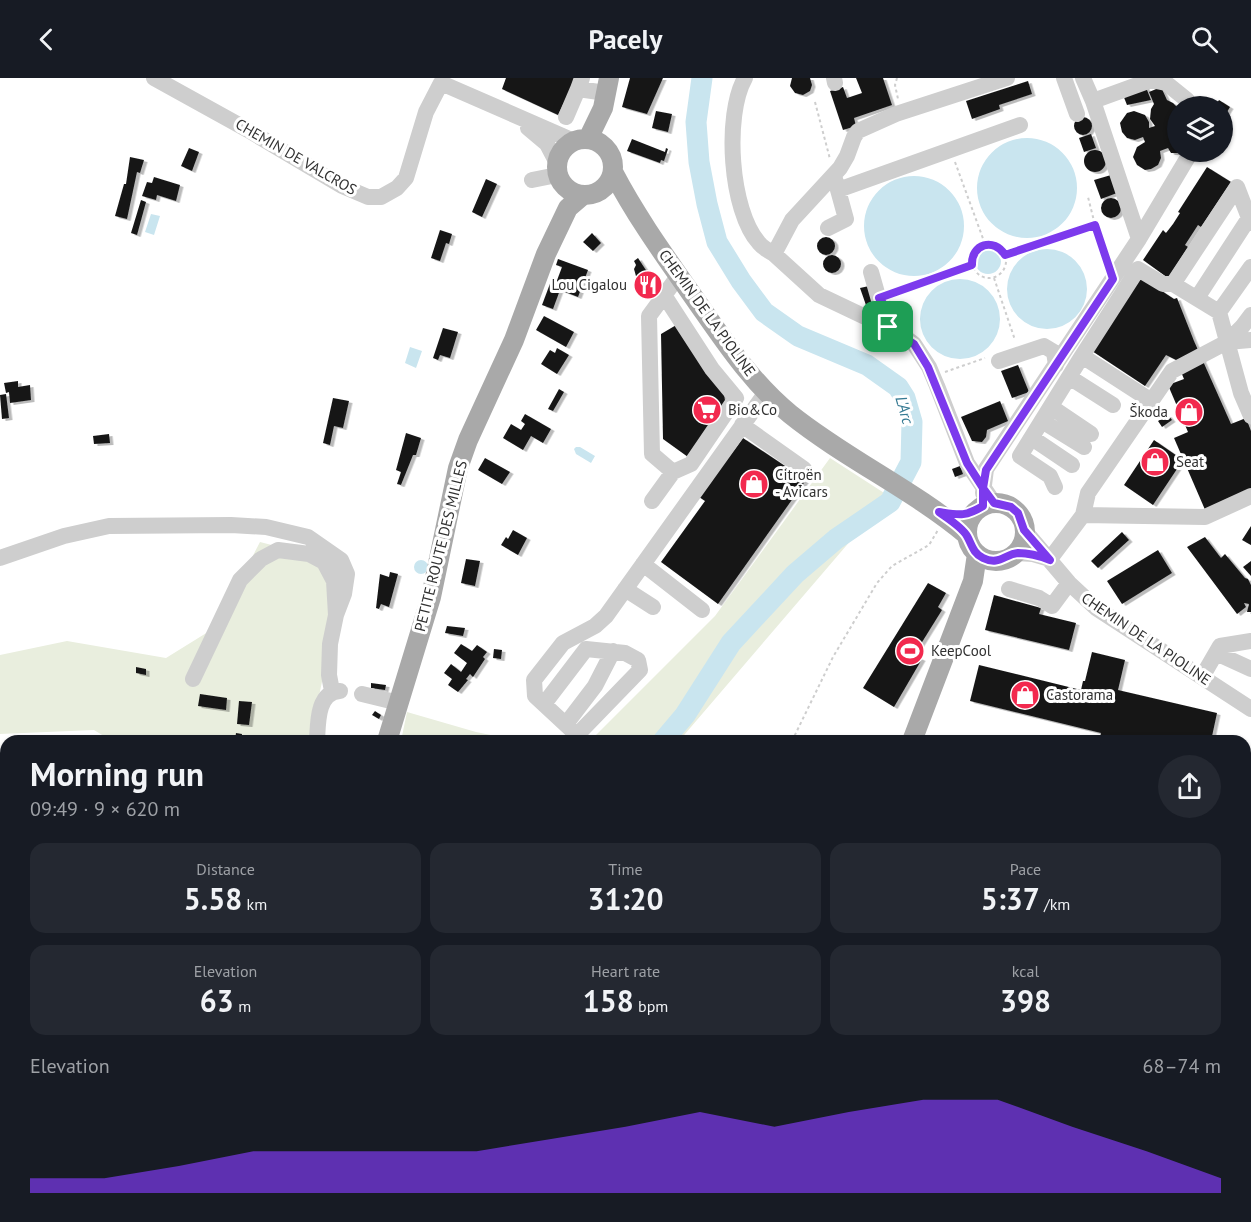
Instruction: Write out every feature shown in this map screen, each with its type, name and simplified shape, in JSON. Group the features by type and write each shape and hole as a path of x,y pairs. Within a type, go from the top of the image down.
{"main road":[{"path":"589,143 606,93"},
{"path":"590,194 606,187 613,172 613,163 589,143 566,147 560,154 559,174 570,192 590,194 632,207"},
{"name":"CHEMIN DE LA PIOLINE","path":"613,172 632,207 679,276 736,357 767,391 790,414 861,464 940,513 967,535"},
{"name":"PETITE ROUTE DES MILLES","path":"546,254 559,174"},
{"name":"PETITE ROUTE DES MILLES","path":"389,735 430,597 458,468 468,440 514,340 546,254 568,208 590,194"},
{"path":"983,502 1011,507 1018,513 1024,530 1020,546 1015,553 996,561 977,554 967,535 970,519 983,502"},
{"name":"CHEMIN DE LA PIOLINE","path":"940,513 960,515 983,502"},
{"path":"914,735 973,581 977,554"},
{"path":"973,581 996,561"}],"street":[{"name":"CHEMIN DE VALCROS","path":"154,78 342,186 368,197 381,197 397,188 406,178 426,112 441,83 511,114 589,143"},
{"path":"745,78 736,99 732,145 735,175 743,212 755,238 819,295 888,327 907,338 921,354 937,386 983,502"},
{"path":"828,228 846,219 836,183 856,133 902,112 1007,78"},
{"path":"1064,78 1077,114"},
{"path":"1083,78 1093,101 1139,239"},
{"path":"1093,101 1139,81 1151,80 1166,83 1182,96"},
{"path":"566,117 580,84 606,93"},
{"name":"CHEMIN DE VALCROS","path":"511,114 547,144 559,174"},
{"path":"774,254 792,220 836,183 1020,125"},
{"path":"983,502 986,470 1139,239 1185,162"},
{"path":"532,180 559,174"},
{"path":"1173,284 1237,187 1250,221 1197,298"},
{"path":"1220,312 1251,267"},
{"path":"1054,487 1050,476 1020,456 1138,269 1163,284 1173,284 1220,312 1241,393 1251,416"},
{"path":"871,272 879,298 892,315 888,327"},
{"path":"673,472 652,454 649,316 679,276"},
{"path":"652,501 673,472 691,464 736,398 712,369 664,295"},
{"path":"1015,553 1033,554 1050,560 1083,515 1088,493 1172,371 1227,342 1251,315"},
{"path":"1227,342 1251,340"},
{"path":"993,359 1044,346 1054,352 1056,364"},
{"path":"1082,356 1150,400"},
{"path":"1069,377 1113,405"},
{"path":"544,704 586,648 625,653 638,660 640,670 577,735 535,696 534,680 563,643 595,626 606,616 767,391"},
{"path":"1046,414 1088,440"},
{"path":"742,425 804,469"},
{"path":"1032,438 1072,465"},
{"path":"1083,515 1205,517 1251,496"},
{"path":"0,558 64,536 109,526 231,525 266,527 308,537 341,560 347,574 344,594 336,615 330,644 329,675 336,691 325,697 321,708 318,735"},
{"name":"CHEMIN DE LA PIOLINE","path":"1024,530 1069,583 1096,609 1251,709"},
{"path":"193,679 240,580 261,558 278,550 309,554 324,562 334,580 336,615"},
{"path":"643,564 702,610"},
{"path":"1009,589 1039,598 1052,606 1069,583"},
{"path":"625,588 653,607"},
{"path":"1202,677 1220,646 1251,641"},
{"path":"566,724 595,686 613,651"},
{"path":"1216,653 1251,669"},
{"path":"362,694 399,703"}],"path":[{"path":"897,78 896,93 902,112"},
{"path":"815,102 836,183"},
{"path":"954,158 984,244"},
{"path":"1088,197 1113,279"},
{"path":"1005,255 1095,225"},
{"path":"984,244 999,247 1005,255 1003,271 994,278 983,277 974,270 972,265 976,250 984,244"},
{"path":"879,298 972,265"},
{"path":"994,278 1018,346"},
{"path":"938,374 993,359"},
{"path":"795,735 833,657 876,583 892,566 928,544 940,513"}],"green space":[{"path":"830,458 895,500 852,539 684,735 596,735 715,616"},
{"path":"260,542 322,558 342,586 311,735 102,735 94,730 0,734 0,655 67,641 166,658 216,627"},
{"path":"407,712 491,735 402,735"}],"water":[{"path":"1027,138 1055,146 1069,160 1077,188 1069,216 1055,230 1027,238 999,230 985,216 977,188 985,160 999,146"},
{"path":"914,176 933,180 949,191 960,207 964,226 960,245 949,261 933,272 914,276 895,272 879,261 868,245 864,226 868,207 879,191 895,180"},
{"path":"151,214 160,216 154,235 145,232"},
{"path":"988,248 997,252 1001,261 997,270 988,274 979,270 975,261 979,252"},
{"path":"1047,249 1062,252 1075,261 1084,274 1087,289 1084,304 1075,317 1062,326 1047,329 1032,326 1019,317 1010,304 1007,289 1010,274 1019,261 1032,252"},
{"path":"960,279 975,282 988,291 997,304 1000,319 997,334 988,347 975,356 960,359 945,356 932,347 923,334 920,319 923,304 932,291 945,282"},
{"path":"410,347 422,351 416,368 405,363"},
{"path":"576,447 595,456 591,463 576,454 574,449"},
{"path":"418,560 424,560 428,567 424,574 418,574 414,570 414,564"}],"building":[{"path":"506,78 576,78 558,115 502,89"},
{"path":"630,78 663,78 647,114 622,107"},
{"path":"792,78 810,78 812,85 810,91 803,95 795,93 790,86"},
{"path":"856,78 883,78 892,105 854,118 856,126 843,130 830,91 843,87 847,98 862,93"},
{"path":"1028,81 1032,94 999,105 1000,109 972,119 966,101"},
{"path":"1145,85 1151,100 1127,105 1123,95"},
{"path":"1161,87 1167,100 1167,148 1160,151 1161,158 1158,165 1145,170 1137,165 1133,157 1137,147 1145,142 1143,137 1135,140 1127,138 1122,132 1120,123 1127,113 1134,111 1145,115 1149,128 1155,126 1150,119 1154,104 1149,92"},
{"path":"656,111 672,114 668,132 652,128"},
{"path":"1083,117 1089,120 1092,126 1089,132 1083,135 1077,132 1074,126 1077,120"},
{"path":"1091,134 1096,148 1084,152 1079,138"},
{"path":"632,139 665,152 666,148 668,149 664,161 661,160 660,163 627,151"},
{"path":"189,148 199,152 192,171 181,166"},
{"path":"1095,150 1103,153 1106,161 1103,169 1095,172 1087,169 1084,161 1087,153"},
{"path":"130,157 144,160 140,173 137,172 127,219 115,216 124,184 126,184"},
{"path":"1207,167 1231,182 1201,227 1198,225 1185,245 1188,247 1168,278 1143,260 1163,230 1166,233 1173,224 1180,213 1178,212"},
{"path":"1111,175 1117,193 1101,199 1094,180"},
{"path":"154,177 180,185 176,201 157,195 156,200 142,196 147,182 152,183"},
{"path":"486,179 497,184 482,217 472,212"},
{"path":"1107,198 1115,198 1121,204 1121,212 1115,218 1107,218 1101,212 1101,204"},
{"path":"141,200 146,202 137,235 131,233"},
{"path":"440,230 452,234 449,244 446,243 440,261 431,258"},
{"path":"592,233 601,243 593,251 583,242"},
{"path":"826,237 834,242 835,246 830,254 826,255 818,250 817,246 822,238"},
{"path":"832,255 838,258 841,264 838,270 832,273 826,270 823,264 826,258"},
{"path":"638,258 659,290 649,297 645,297 639,287 634,269 636,265 634,261"},
{"path":"558,259 588,270 578,297 560,290 553,309 542,305 551,281 556,283 562,267 556,265"},
{"path":"1139,276 1174,299 1177,298 1231,424 1246,418 1251,431 1251,493 1206,512 1174,438 1188,432 1168,385 1184,379 1176,360 1166,355 1145,386 1089,349"},
{"path":"869,286 876,305 867,308 860,288"},
{"path":"544,316 574,332 566,347 536,330"},
{"path":"678,324 724,394 726,407 688,457 663,439 661,334"},
{"path":"443,328 458,332 450,358 440,355 438,360 433,358"},
{"path":"557,348 569,355 557,374 541,364 550,350 555,353"},
{"path":"1018,365 1029,392 1012,398 1001,371"},
{"path":"18,381 18,387 30,385 31,400 10,403 9,392 6,393 4,383"},
{"path":"559,389 564,392 553,411 548,409"},
{"path":"6,394 9,418 2,419 0,395"},
{"path":"333,398 349,401 343,428 334,426 330,445 323,443"},
{"path":"1000,401 1008,421 987,430 982,442 972,441 961,417"},
{"path":"525,414 551,429 543,443 531,436 523,450 503,438 511,424 521,430 525,424 521,421"},
{"path":"1168,415 1172,420 1162,427 1158,421"},
{"path":"406,433 421,438 416,455 413,455 401,485 397,484 401,472 396,470"},
{"path":"109,434 110,443 94,444 93,436"},
{"path":"743,438 806,480 718,604 661,562 705,501 699,497"},
{"path":"1154,440 1183,460 1153,505 1124,485"},
{"path":"485,458 510,472 502,484 478,470"},
{"path":"960,466 963,474 955,477 952,469"},
{"path":"1251,526 1251,545 1242,540"},
{"path":"513,530 527,538 518,555 501,545"},
{"path":"1122,532 1129,540 1098,568 1091,561"},
{"path":"1205,537 1221,558 1225,554 1248,579 1251,585 1251,612 1247,612 1249,604 1244,603 1246,607 1237,614 1187,547"},
{"path":"1158,550 1172,573 1122,604 1107,581"},
{"path":"466,559 480,561 475,586 461,583"},
{"path":"1251,561 1251,576 1243,567"},
{"path":"390,572 398,574 389,607 381,604 379,609 376,608 380,574 389,577"},
{"path":"928,583 946,593 938,607 942,610 914,655 922,659 894,707 863,688"},
{"path":"994,595 1041,608 1039,614 1076,623 1069,650 985,630"},
{"path":"447,626 465,628 463,636 445,633"},
{"path":"461,644 472,651 477,645 487,652 473,677 470,674 458,692 448,685 452,679 444,673 451,664 461,672 467,663 454,653"},
{"path":"494,649 502,650 501,659 493,658"},
{"path":"1092,652 1125,660 1118,690 1217,713 1212,735 1100,735 1101,733 970,701 979,665 1081,690 1083,681 1085,681"},
{"path":"136,667 146,669 146,675 136,673"},
{"path":"371,683 386,685 385,690 371,688"},
{"path":"200,694 227,698 226,710 198,706"},
{"path":"239,701 252,702 249,725 237,724"},
{"path":"375,711 381,715 379,719 372,715"}],"waterway":[{"name":"L'Arc","path":"668,735 685,715 731,643 795,574 836,539 890,502 911,462 912,422 905,398 898,387 867,365 798,336 764,312 741,281 717,242 699,162 696,122 702,78"}],"place":[{"name":"Lou Cigalou","path":"648,285"},
{"name":"Bio&Co","path":"707,410"},
{"name":"Škoda","path":"1189,412"},
{"name":"Seat","path":"1155,462"},
{"name":"Citroën - Avicars","path":"754,484"},
{"name":"KeepCool","path":"910,651"},
{"name":"Castorama","path":"1025,695"}],"route":[{"path":"888,327 892,315 879,298 972,265 973,254 984,244 999,247 1005,255 1095,225 1113,279 986,470 983,488 994,503 1011,507 1018,513 1023,521 1024,530 1050,560 1033,554 1015,553 1003,560 989,560 977,554 967,535 939,512 960,515 974,512 983,506 983,488 967,463 937,386 921,354 907,338 888,327"}]}
